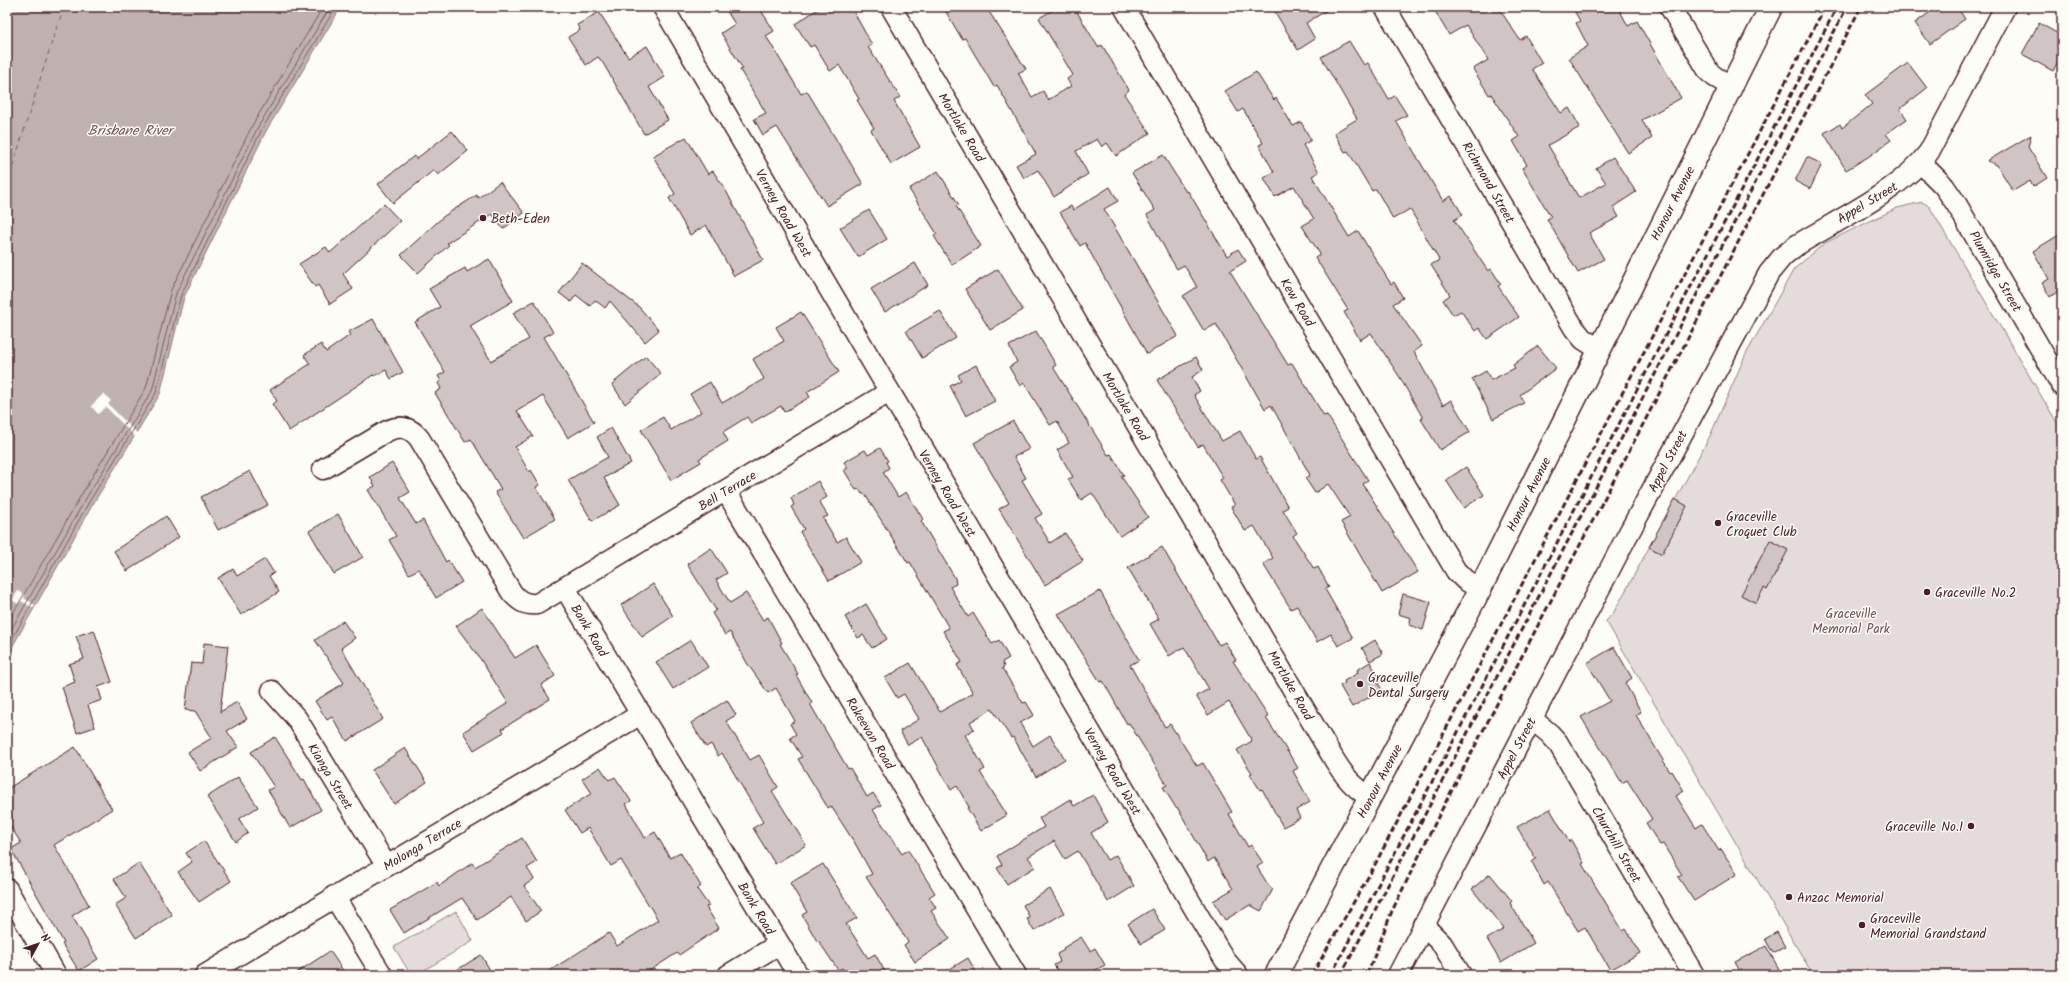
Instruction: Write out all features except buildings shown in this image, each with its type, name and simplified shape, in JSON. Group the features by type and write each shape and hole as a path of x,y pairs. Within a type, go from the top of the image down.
{"main road":[{"name":"Honour Avenue","path":"1276,975 1480,589 1771,7"}],"street":[{"name":"Verney Road West","path":"663,7 1221,954 1238,975"},
{"name":"Mortlake Road","path":"891,7 1335,761 1352,785 1370,797"},
{"name":"Kew Road","path":"1124,7 1456,571 1464,580 1480,589"},
{"name":"Richmond Street","path":"1385,7 1574,328 1583,339 1600,350"},
{"path":"1670,7 1710,72 1714,77 1731,86"},
{"name":"Appel Street","path":"1398,975 1625,540 1769,273 1790,250 1898,183 1921,163 1929,152 2005,7"},
{"name":"Plumridge Street","path":"1921,163 1944,186 1957,205 2062,386"},
{"name":"Bell Terrace","path":"565,588 889,392"},
{"path":"323,470 392,429 398,427 410,430 419,438 516,597 525,603 536,604 565,588"},
{"name":"Rakeevan Road","path":"726,491 1016,975"},
{"name":"Bank Road","path":"565,588 798,975"},
{"name":"Kianga Street","path":"272,691 297,719 386,865"},
{"name":"Molonga Terrace","path":"205,975 334,896 641,714"},
{"name":"Churchill Street","path":"1532,719 1558,743 1694,975"},
{"path":"7,890 56,975"},
{"path":"334,896 382,975"},
{"path":"1423,925 1442,944 1461,975"},
{"path":"728,975 779,944"}],"green space":[{"name":"Graceville Memorial Park","path":"1922,202 1929,206 2062,431 2062,975 1813,975 1606,621 1614,612 1710,436 1745,356 1794,269 1825,243 1897,208"},
{"path":"456,911 473,941 416,975 411,975 394,947"}],"water":[{"name":"Brisbane River","path":"7,7 341,7 266,131 184,297 160,394 93,504 7,656"}],"pier":[{"path":"104,393 111,401 108,404 138,434 136,438 106,407 98,414 91,406"},
{"path":"18,591 25,595 24,598 35,605 33,608 21,601 18,604 12,600"}],"ferry route":[{"path":"7,184 58,23 66,7"}],"railway":[{"path":"1312,975 1371,872 1825,7"},
{"path":"1331,975 1837,7"},
{"path":"1341,975 1847,7"},
{"path":"1367,975 1392,911 1440,813 1861,7"}],"place":[{"name":"Beth-Eden","path":"483,218"},
{"name":"Graceville Croquet Club","path":"1718,523"},
{"name":"Graceville No.2","path":"1927,592"},
{"name":"Graceville Dental Surgery","path":"1360,684"},
{"name":"Graceville No.1","path":"1971,826"},
{"name":"Anzac Memorial","path":"1789,897"},
{"name":"Graceville Memorial Grandstand","path":"1862,925"}]}
